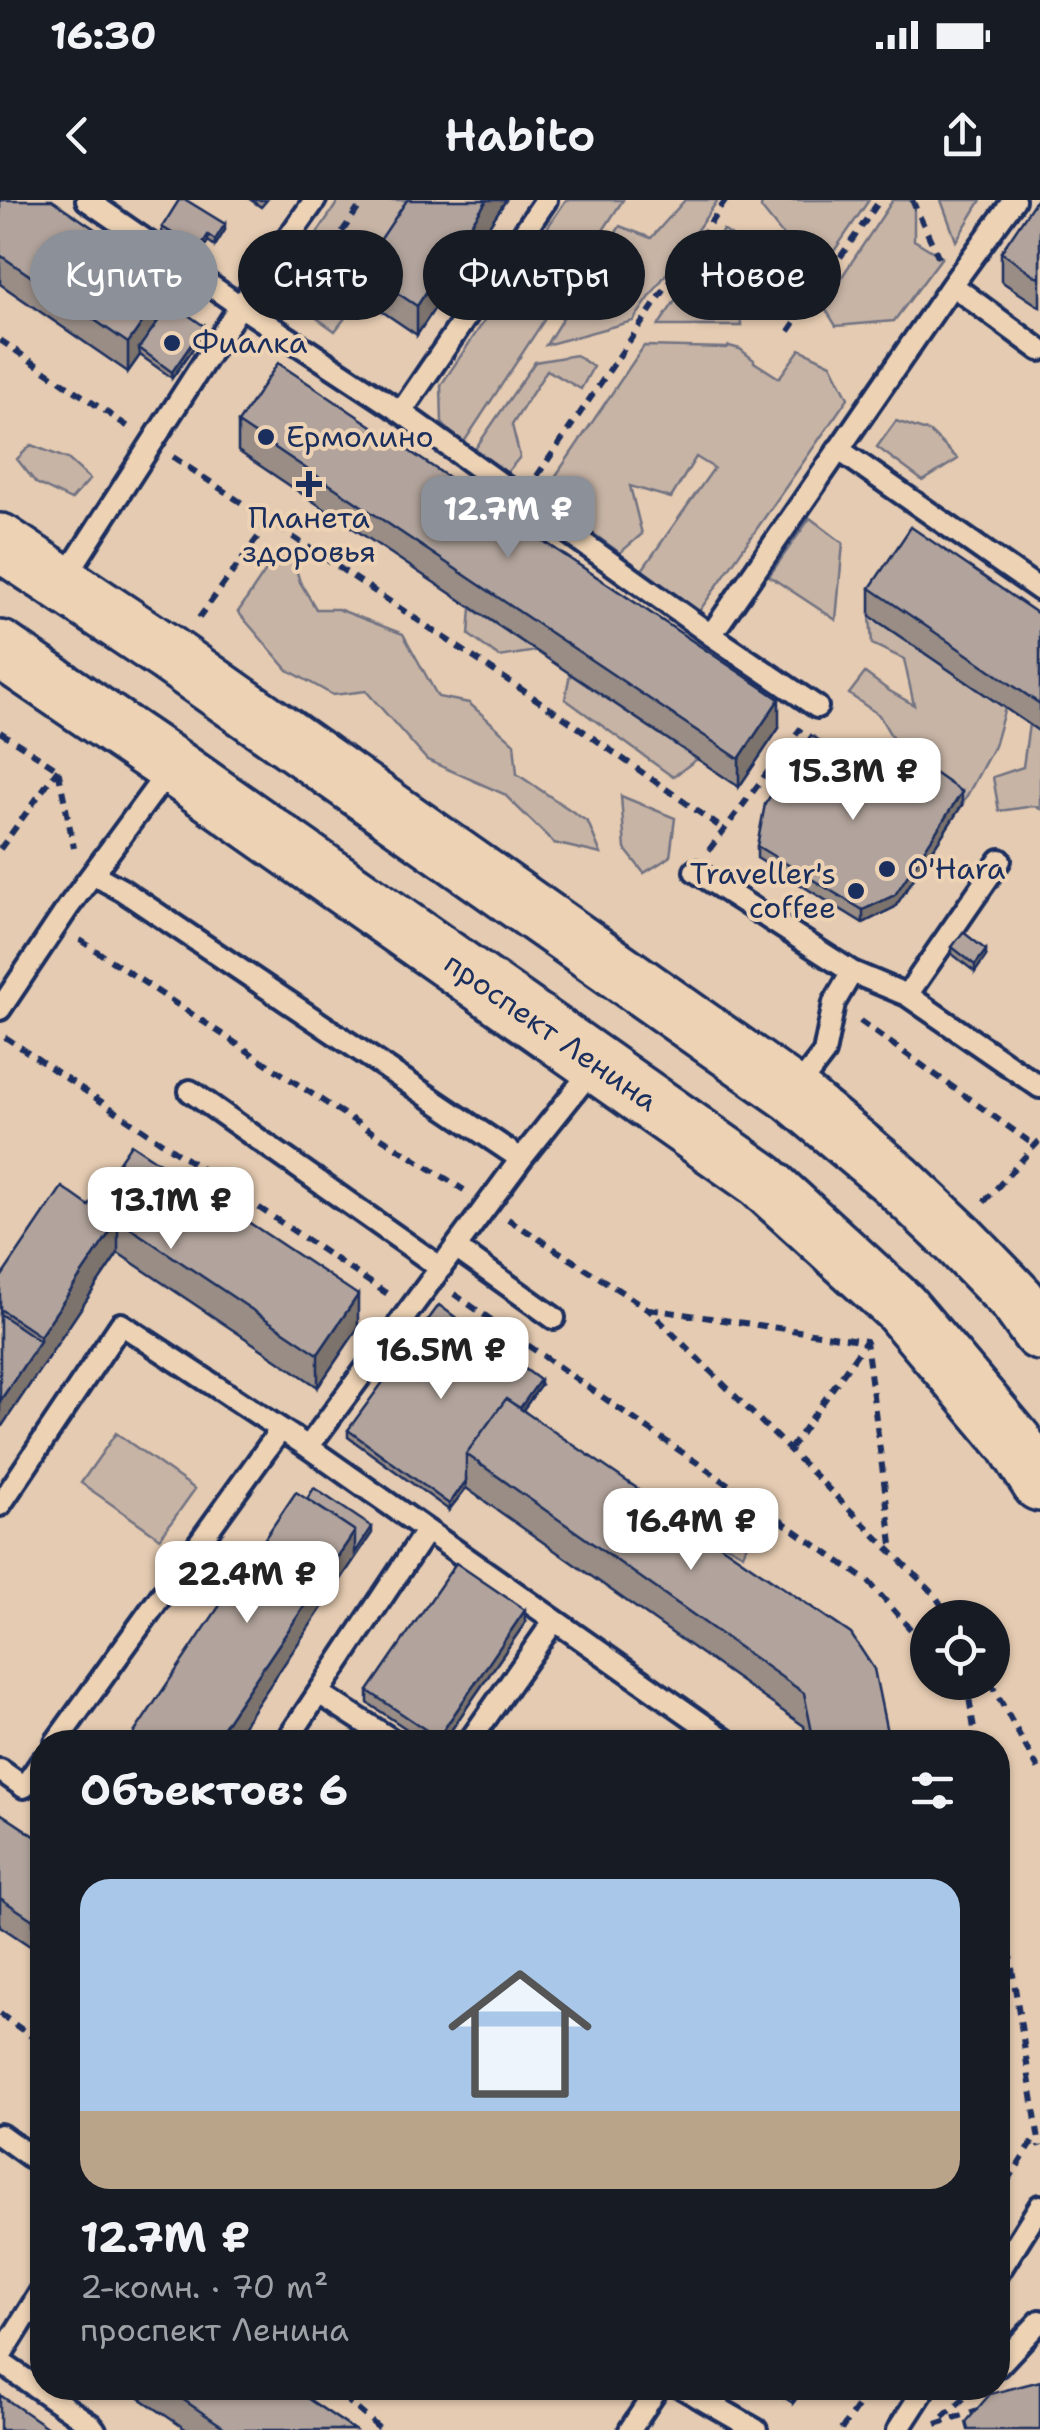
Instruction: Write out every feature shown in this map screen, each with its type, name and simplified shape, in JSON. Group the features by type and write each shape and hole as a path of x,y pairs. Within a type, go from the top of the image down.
{"main road":[{"path":"0,542 165,652 793,1094 896,1180 958,1239 1017,1300 1040,1332"},
{"name":"проспект Ленина","path":"0,649 761,1180 900,1307 1014,1442 1040,1484"}],"lane":[{"path":"87,200 238,305"},
{"path":"294,230 315,200"},
{"path":"401,412 546,200"},
{"path":"711,635 1014,200"},
{"path":"952,285 1040,350"},
{"path":"62,583 238,309"},
{"path":"260,320 401,412 817,707"},
{"path":"838,449 1040,590"},
{"path":"0,1009 172,766"},
{"path":"907,995 1000,860"},
{"path":"695,871 852,972 907,995 1040,1087"},
{"path":"88,881 139,901 521,1159"},
{"path":"793,1094 824,1052 834,1003 852,972"},
{"path":"308,1447 521,1159 597,1064"},
{"path":"190,1091 437,1274"},
{"path":"456,1248 554,1318"},
{"path":"0,1505 121,1324 308,1447 711,1730"},
{"path":"65,1730 281,1430"},
{"path":"294,1730 426,1531"},
{"path":"477,1730 554,1621"},
{"path":"319,1693 377,1730"},
{"path":"0,1770 24,1787 30,1779"},
{"path":"0,2135 30,2156"},
{"path":"1010,2254 1040,2206"},
{"path":"30,2310 0,2360 30,2381"},
{"path":"1010,2353 1040,2322"},
{"path":"56,2400 95,2430"},
{"path":"630,2430 650,2400"},
{"path":"704,2400 756,2430"},
{"path":"898,2430 917,2400"}],"path":[{"path":"275,330 364,200"},
{"path":"522,498 726,200"},
{"path":"790,332 880,200"},
{"path":"912,200 952,285"},
{"path":"0,340 569,721 723,829 817,707"},
{"path":"199,618 269,522"},
{"path":"0,732 58,769 88,881"},
{"path":"0,849 58,769"},
{"path":"57,925 322,1101 648,1309 938,1600"},
{"path":"834,1003 1034,1145"},
{"path":"0,1034 410,1310"},
{"path":"437,1274 869,1582 910,1629"},
{"path":"648,1309 866,1341 894,1554"},
{"path":"969,1700 974,1730"},
{"path":"1000,1700 1040,1772"},
{"path":"1010,1956 1040,2148"},
{"path":"0,2014 30,2035"},
{"path":"1010,2178 1038,2135"},
{"path":"344,2400 381,2430"},
{"path":"841,2430 862,2400"},
{"path":"936,2427 964,2400"},
{"path":"936,2427 983,2408"}],"shaded area":[{"path":"339,200 426,200 403,234 403,230 319,230"},
{"path":"566,200 623,200 603,230 546,230"},
{"path":"685,200 718,200 697,230 665,230 665,275 645,304 645,236 651,238"},
{"path":"762,200 869,200 841,241 841,230 779,230 761,208"},
{"path":"893,200 914,200 914,240 942,257 894,321 836,326 832,320 841,320 841,278"},
{"path":"941,200 981,200 956,241"},
{"path":"665,316 665,320 740,320 742,326 658,326"},
{"path":"320,320 343,320 335,331"},
{"path":"485,320 544,320 462,445 442,423 441,385"},
{"path":"562,320 634,320 633,321 546,345"},
{"path":"644,346 729,346 740,349 779,378 800,349 831,364 848,398 698,613 642,570 714,468 696,457 671,498 630,486 642,534 620,553 542,496"},
{"path":"576,355 593,367 581,389 547,370 512,425 520,457 505,475 475,449 535,362"},
{"path":"896,421 930,432 958,459 923,481 877,447"},
{"path":"31,445 68,459 90,479 71,500 36,483 17,459"},
{"path":"810,518 843,543 836,620 769,576"},
{"path":"275,557 293,559 300,582 316,609 338,609 403,634 438,697 469,703 514,743 517,774 588,822 601,854 554,843 504,794 427,760 366,691 333,695 288,670 238,612"},
{"path":"471,608 536,651 499,657 469,635"},
{"path":"870,616 1005,708 994,746 962,805 910,768 879,715 849,694 865,673 914,705 904,659 872,644"},
{"path":"570,674 697,759 673,777 565,699"},
{"path":"1029,724 1040,732 1040,809 1034,806 999,811 993,777 1023,767"},
{"path":"621,796 675,818 670,857 644,873 625,849"},
{"path":"116,1433 195,1489 160,1538 81,1483"},
{"path":"716,1507 738,1509 753,1529 743,1554 715,1539"}],"building":[{"path":"0,200 52,200 96,230 30,230 30,276 0,255"},
{"path":"179,200 186,200 225,224 218,235 218,230 162,227"},
{"path":"407,200 487,200 467,230 423,230 423,297 417,306 403,297 403,230 387,230"},
{"path":"1036,200 1040,200 1040,279 1001,252"},
{"path":"95,320 144,320 128,343"},
{"name":"Фиалка","path":"159,320 195,320 204,326 172,372 139,348"},
{"path":"278,363 779,699 739,759 238,423"},
{"path":"911,527 1040,615 1040,704 870,588"},
{"path":"811,735 889,786 910,756 962,792 895,895 863,910 757,846 765,804"},
{"path":"963,932 986,950 975,965 952,947"},
{"path":"131,1144 358,1295 318,1354 118,1220 40,1336 0,1309 0,1279 62,1187 89,1206"},
{"path":"439,1305 540,1380 520,1408 506,1399 466,1454 466,1481 449,1504 348,1430"},
{"path":"0,1314 40,1341 0,1401"},
{"path":"506,1399 851,1634 874,1669 887,1730 812,1730 804,1693 466,1454"},
{"path":"314,1488 372,1527 355,1553 355,1531 307,1499"},
{"path":"296,1492 355,1531 221,1730 136,1730"},
{"path":"456,1563 525,1610 443,1730 426,1730 368,1691"},
{"path":"0,1813 30,1833 30,1918 0,1898"},
{"path":"1040,2381 1040,2430 968,2430 966,2422 985,2400 1010,2400 1010,2389"},
{"path":"0,2395 51,2430 0,2430"},
{"path":"184,2400 310,2400 354,2430 228,2430"}],"place":[{"name":"Фиалка","path":"172,343"},
{"name":"Ермолино","path":"266,437"},
{"name":"Планета здоровья","path":"309,484"},
{"name":"O'Hara","path":"887,869"},
{"name":"Traveller's coffee","path":"856,891"}]}
